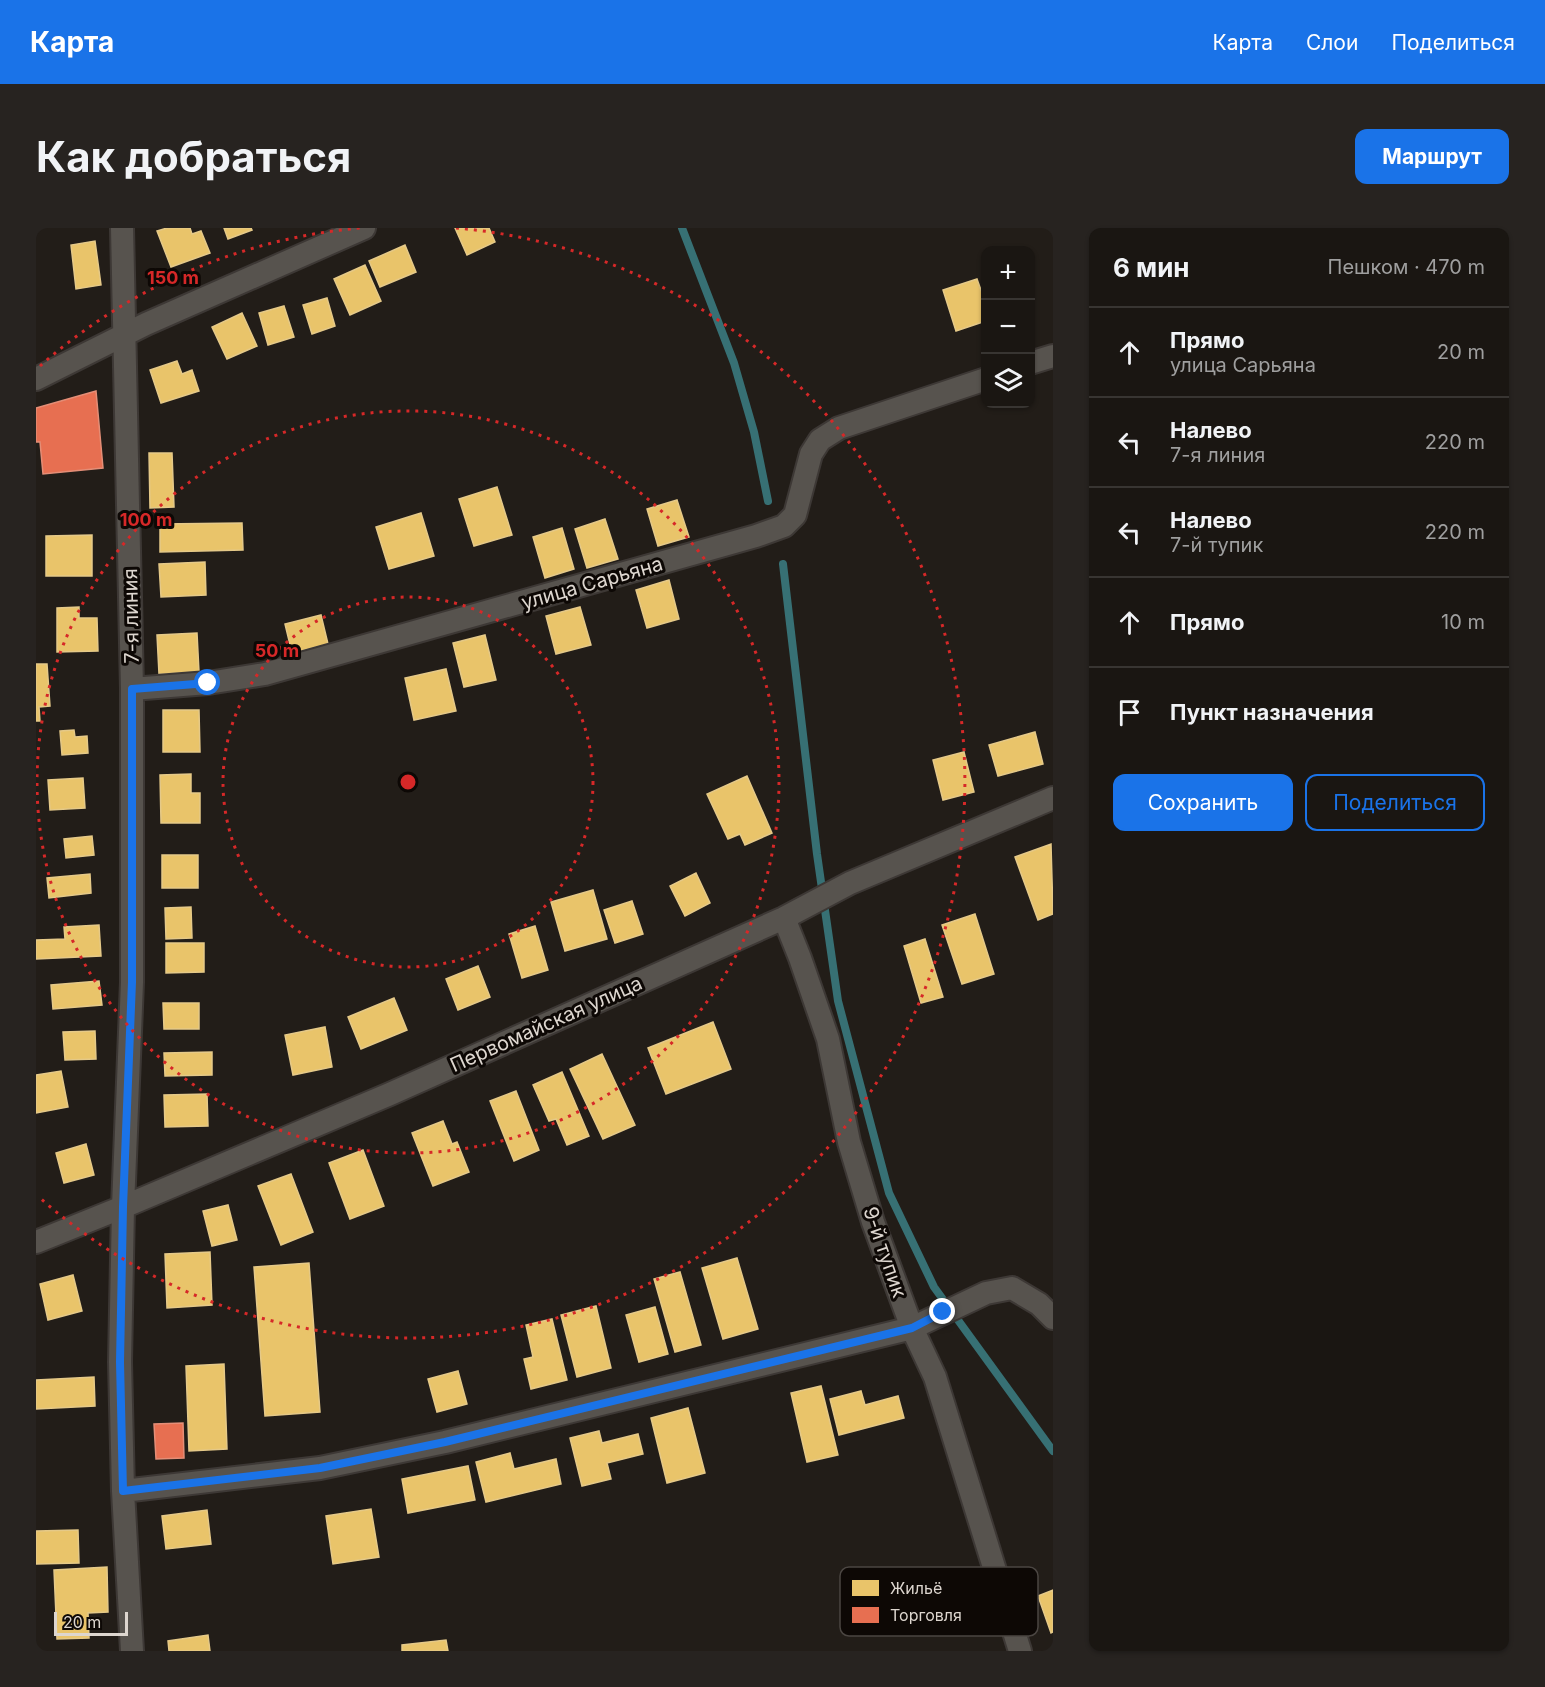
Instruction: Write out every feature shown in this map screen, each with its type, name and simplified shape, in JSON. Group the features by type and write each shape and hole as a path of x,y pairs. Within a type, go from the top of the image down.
{"street":[{"name":"7-я линия","path":"122,228 132,689 132,982 123,1207 120,1362 123,1491 132,1651"},
{"path":"36,379 124,334 364,228"},
{"path":"1035,361 1053,356"},
{"name":"улица Сарьяна","path":"132,689 208,683 265,674 765,533 784,526 795,515 811,454 820,440 839,428 981,381"},
{"name":"Первомайская улица","path":"36,1242 400,1090 784,918 850,883 1053,798"},
{"name":"9-й тупик","path":"784,918 828,1039 849,1142 873,1222 912,1328 935,1377 994,1567"},
{"path":"123,1491 320,1468 445,1442 912,1328 986,1293 1012,1288 1039,1304 1053,1318"},
{"name":"9-й тупик","path":"1015,1636 1020,1651"}],"building: Жильё":[{"path":"167,228 190,228 192,234 201,231 210,253 171,267 157,231"},
{"path":"224,228 251,228 252,230 228,239"},
{"path":"455,228 489,228 495,242 467,255"},
{"path":"95,241 101,285 76,289 71,245"},
{"path":"405,245 416,272 380,287 369,261"},
{"path":"365,265 381,301 350,315 334,279"},
{"path":"977,279 981,290 981,323 956,331 943,290"},
{"path":"327,298 335,326 312,334 303,305"},
{"path":"284,306 294,337 268,345 259,313"},
{"path":"242,313 257,346 227,359 212,327"},
{"path":"177,361 182,374 192,370 199,391 161,403 150,370"},
{"path":"149,453 172,453 174,507 150,508"},
{"path":"497,487 512,535 474,546 459,499"},
{"path":"677,500 689,537 658,546 647,509"},
{"path":"421,513 434,556 389,569 376,527"},
{"path":"605,519 618,559 587,568 575,529"},
{"path":"242,523 243,550 160,552 160,524"},
{"path":"562,528 574,569 545,578 533,537"},
{"path":"92,535 92,576 46,576 46,536"},
{"path":"205,562 206,595 161,597 159,564"},
{"path":"669,580 679,619 647,628 636,590"},
{"path":"79,607 79,618 97,618 98,651 57,652 57,608"},
{"path":"580,607 591,645 556,654 546,616"},
{"path":"321,615 328,644 292,653 285,624"},
{"path":"197,633 199,672 159,674 157,635"},
{"path":"485,635 496,680 464,687 453,643"},
{"path":"36,664 47,664 50,706 39,707 40,721 36,721"},
{"path":"446,669 456,711 414,720 405,678"},
{"path":"163,710 199,710 200,752 163,752"},
{"path":"74,730 75,737 87,736 88,753 62,755 60,731"},
{"path":"1035,732 1043,764 998,776 989,745"},
{"path":"964,752 974,792 943,800 933,760"},
{"path":"191,774 191,793 200,793 200,823 161,823 160,775"},
{"path":"747,776 772,833 745,845 740,834 728,839 707,794"},
{"path":"83,778 85,808 50,810 48,780"},
{"path":"92,836 94,855 66,858 64,839"},
{"path":"1051,844 1053,914 1038,920 1015,857"},
{"path":"162,855 198,855 198,888 162,888"},
{"path":"696,873 710,903 685,916 670,886"},
{"path":"90,874 91,893 49,898 47,878"},
{"path":"593,890 607,939 565,951 551,902"},
{"path":"632,901 643,934 615,943 604,910"},
{"path":"191,907 192,938 166,939 165,908"},
{"path":"975,914 994,974 962,984 942,925"},
{"path":"99,925 101,956 36,959 36,940 65,939 64,927"},
{"path":"535,926 548,970 522,978 509,934"},
{"path":"925,939 943,997 921,1003 904,946"},
{"path":"166,943 204,943 204,972 166,973"},
{"path":"478,966 490,997 458,1010 446,979"},
{"path":"99,981 102,1005 53,1009 51,985"},
{"path":"394,998 407,1030 361,1049 348,1017"},
{"path":"163,1003 199,1003 199,1029 164,1029"},
{"path":"713,1022 731,1069 666,1094 648,1048"},
{"path":"325,1027 332,1067 293,1075 285,1035"},
{"path":"95,1031 96,1059 65,1060 63,1032"},
{"path":"212,1052 212,1075 165,1076 164,1053"},
{"path":"602,1054 635,1125 603,1139 570,1069"},
{"path":"61,1071 68,1107 36,1113 36,1075"},
{"path":"562,1072 589,1136 567,1145 556,1119 549,1121 533,1085"},
{"path":"516,1091 539,1150 514,1161 490,1101"},
{"path":"207,1094 208,1126 165,1127 164,1095"},
{"path":"443,1121 452,1144 457,1142 469,1172 433,1186 412,1133"},
{"path":"86,1144 94,1175 64,1183 56,1153"},
{"path":"363,1150 384,1206 350,1219 329,1163"},
{"path":"291,1174 313,1232 281,1245 258,1186"},
{"path":"228,1205 237,1240 212,1246 203,1211"},
{"path":"210,1252 212,1305 167,1308 165,1254"},
{"path":"737,1258 758,1329 723,1339 702,1268"},
{"path":"309,1263 320,1412 265,1416 254,1267"},
{"path":"680,1272 701,1345 675,1352 654,1279"},
{"path":"73,1275 82,1311 48,1320 40,1284"},
{"path":"596,1306 611,1368 577,1377 561,1315"},
{"path":"655,1307 668,1354 639,1362 626,1315"},
{"path":"552,1319 567,1380 531,1389 524,1359 533,1357 526,1325"},
{"path":"224,1364 227,1449 189,1451 186,1366"},
{"path":"458,1371 467,1404 437,1412 428,1379"},
{"path":"94,1377 95,1406 36,1409 36,1380"},
{"path":"821,1386 838,1455 807,1462 791,1393"},
{"path":"861,1391 865,1405 898,1396 904,1418 839,1435 830,1399"},
{"path":"688,1408 705,1473 667,1483 651,1418"},
{"path":"599,1431 602,1443 638,1434 643,1454 607,1463 611,1479 582,1486 570,1438"},
{"path":"510,1453 514,1469 556,1459 561,1484 486,1502 476,1462"},
{"path":"468,1466 475,1500 408,1513 402,1479"},
{"path":"371,1509 379,1557 333,1564 326,1516"},
{"path":"207,1510 211,1544 166,1549 162,1516"},
{"path":"78,1530 79,1563 36,1564 36,1531"},
{"path":"107,1567 108,1612 88,1613 89,1638 57,1639 54,1570"},
{"path":"1053,1590 1053,1632 1051,1633 1038,1596"},
{"path":"208,1635 210,1651 169,1651 168,1641"},
{"path":"446,1640 448,1651 402,1651 402,1645"}],"building: Торговля":[{"path":"96,391 103,468 43,474 40,442 36,442 36,408"},
{"path":"183,1423 184,1458 156,1459 154,1424"}],"waterway":[{"path":"682,228 734,363 754,432 768,501"},
{"path":"783,564 817,854 838,1001 889,1193 934,1287 1053,1451"}],"route":[{"path":"208,683 132,689 132,982 123,1207 120,1362 123,1491 320,1468 445,1442 912,1328 943,1312"}]}
